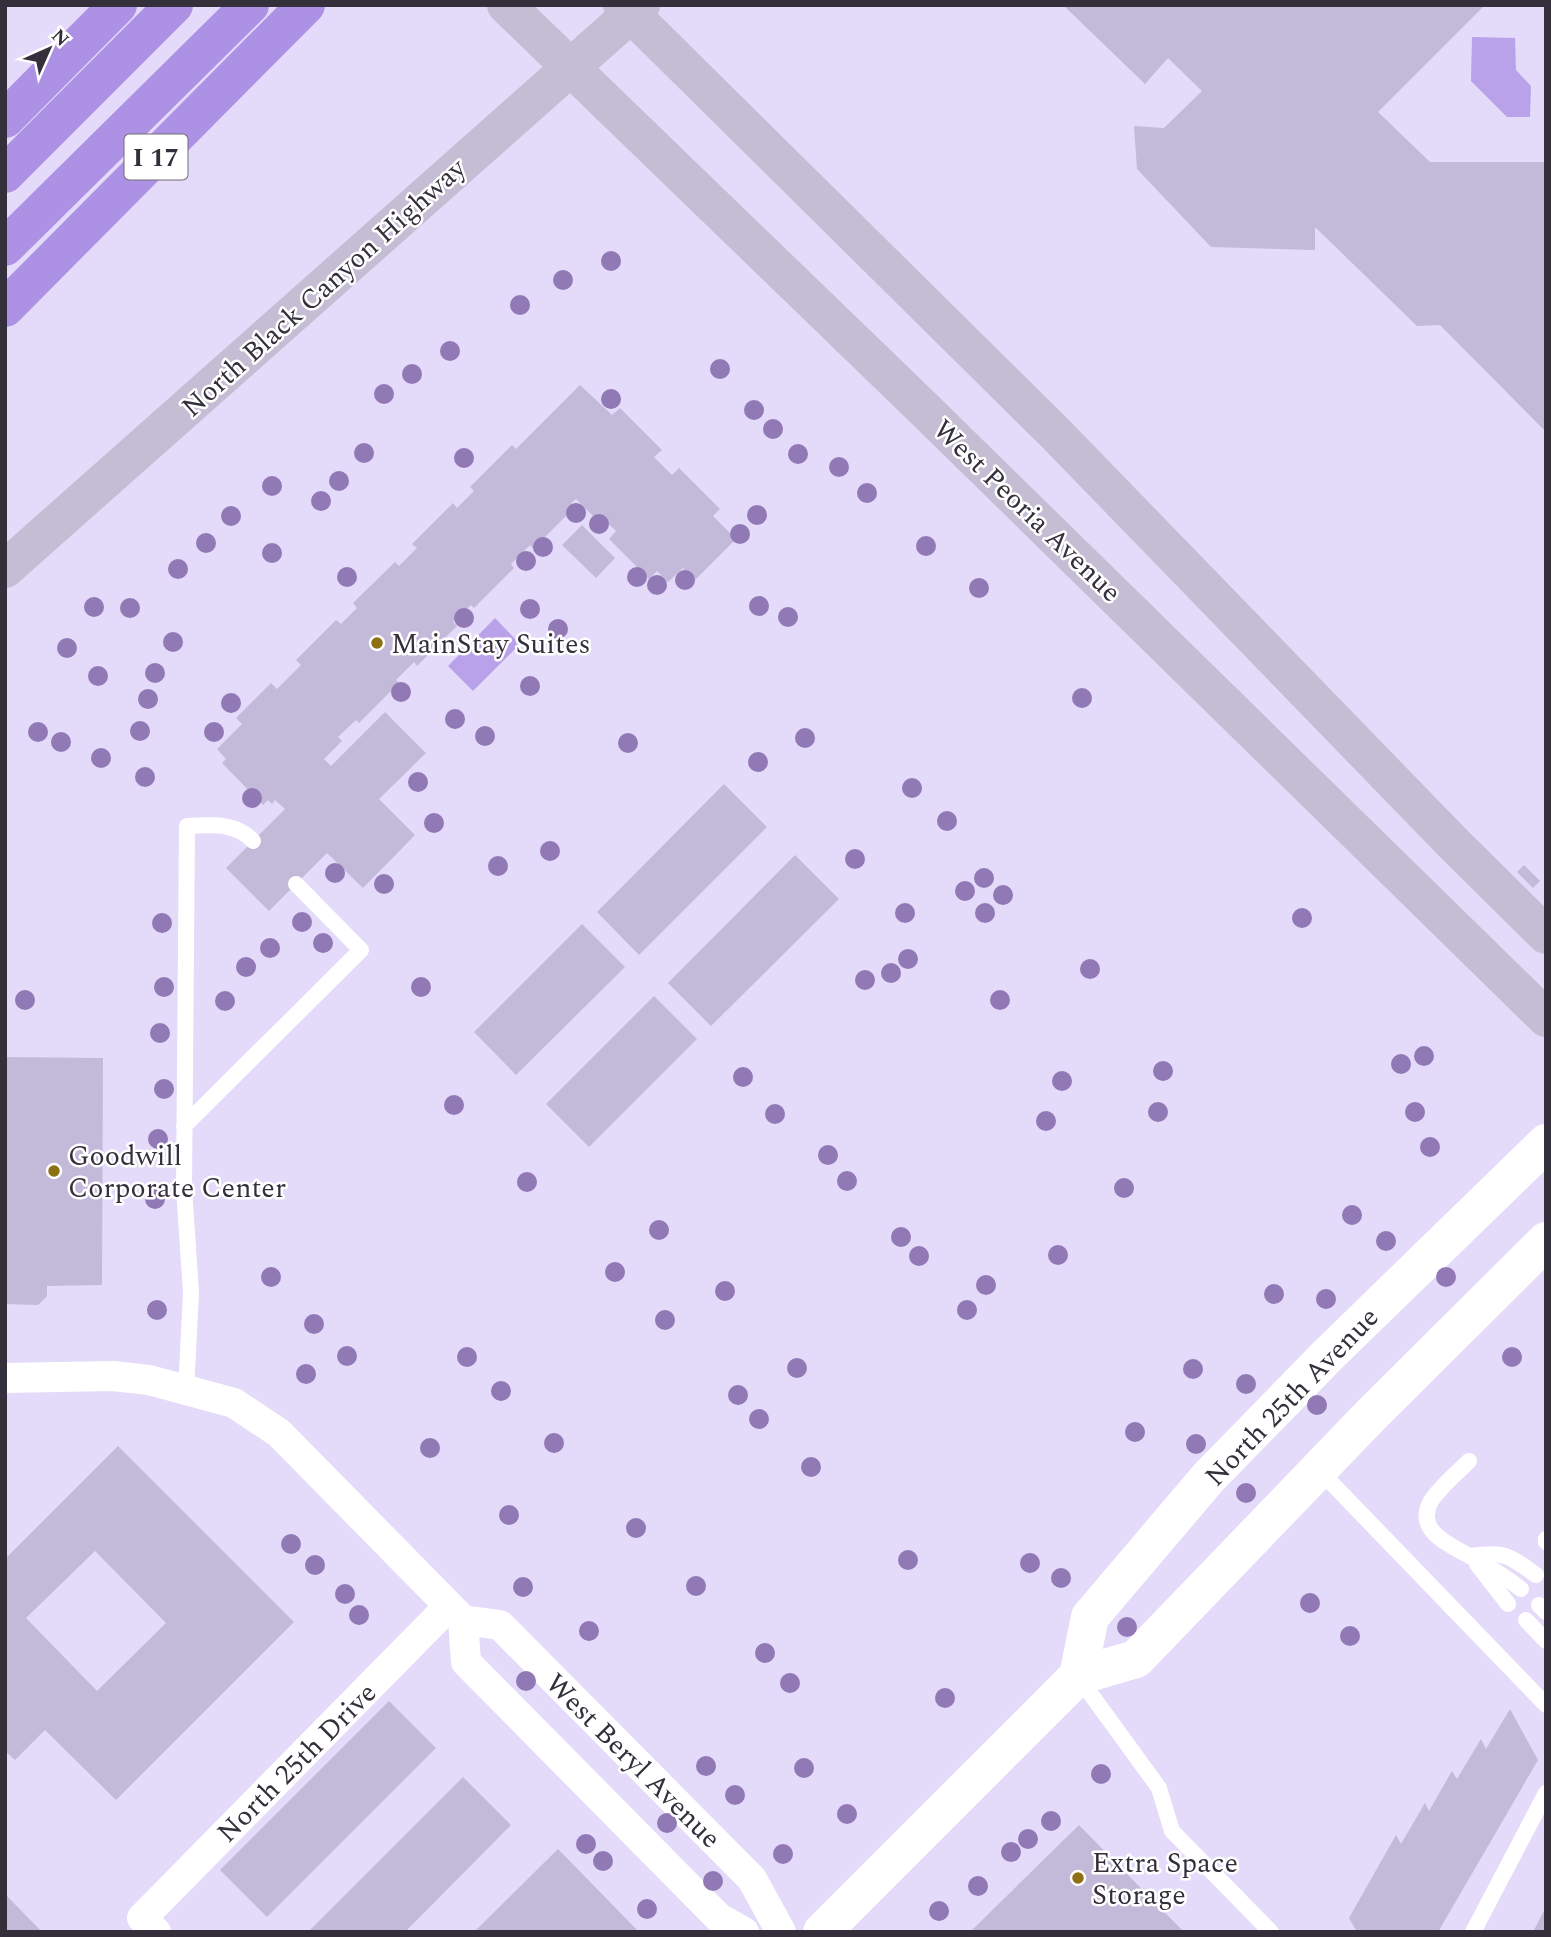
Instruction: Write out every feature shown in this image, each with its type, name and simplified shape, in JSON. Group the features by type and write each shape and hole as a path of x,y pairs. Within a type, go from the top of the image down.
{"highway":[{"path":"5,119 118,5"},
{"path":"5,174 174,5"},
{"path":"5,247 250,5"},
{"name":"I 17","path":"5,308 306,5"}],"main road":[{"name":"West Peoria Avenue","path":"506,5 572,66 1546,1018"},
{"name":"North Black Canyon Highway","path":"5,569 572,66 631,8"},
{"path":"631,8 1036,414 1433,823 1546,935"}],"street":[{"name":"North 25th Avenue","path":"1077,1676 1090,1617 1175,1516 1260,1423 1546,1143"},
{"path":"822,1932 1077,1676 1136,1659 1546,1241"},
{"path":"5,1378 113,1376 149,1380 234,1403 279,1433 456,1613"},
{"name":"North 25th Drive","path":"149,1925 456,1613"},
{"name":"West Beryl Avenue","path":"744,1932 719,1919 466,1662 456,1613 500,1625 752,1879 781,1932"}],"lane":[{"path":"186,1390 191,1293 184,1188 187,826 221,825 237,829 253,841"},
{"path":"184,1126 361,950 296,884"},
{"path":"1469,1461 1432,1500 1427,1512 1430,1526 1449,1547 1471,1556 1521,1588"},
{"path":"1319,1470 1546,1705"},
{"path":"1471,1556 1497,1552 1536,1575"},
{"path":"1471,1556 1508,1604"},
{"path":"1526,1620 1546,1641"},
{"path":"1077,1676 1159,1788 1172,1831 1271,1932"},
{"path":"1473,1932 1546,1793"}],"shaded area":[{"path":"1472,37 1515,38 1516,70 1531,86 1530,117 1507,117 1471,81"},
{"path":"495,618 520,644 473,691 448,666"}],"building":[{"path":"1063,5 1485,5 1378,112 1430,162 1546,162 1546,432 1440,325 1417,326 1315,227 1315,250 1211,247 1137,169 1134,126 1164,128 1202,91 1168,58 1145,84"},
{"name":"MainStay Suites","path":"580,385 612,415 620,408 662,450 654,457 672,475 679,468 720,509 713,516 736,539 695,580 683,568 668,582 657,571 649,579 609,539 616,531 598,514 594,517 576,499 571,503 575,507 533,549 530,545 511,564 514,568 474,608 471,605 453,622 457,626 417,666 414,662 396,680 399,683 359,723 356,720 338,737 342,741 324,759 331,766 385,712 426,753 379,799 415,835 363,888 327,853 269,911 226,868 285,809 275,800 272,804 268,800 263,805 222,763 226,759 217,749 242,724 236,718 271,683 277,689 301,665 296,660 336,620 341,624 357,608 353,603 395,562 399,566 417,548 412,544 453,503 457,508 474,491 470,487 512,445 516,449"},
{"path":"582,525 615,558 596,578 562,545"},
{"path":"724,784 767,827 639,955 597,912"},
{"path":"795,855 839,899 711,1026 668,983"},
{"path":"1524,865 1540,881 1533,888 1517,872"},
{"path":"582,924 625,967 516,1075 474,1032"},
{"path":"654,996 697,1039 589,1147 546,1104"},
{"name":"Goodwill Corporate Center","path":"5,1057 103,1058 102,1285 47,1286 47,1296 38,1305 5,1304"},
{"path":"118,1446 294,1622 116,1800 45,1730 15,1760 5,1751 5,1559","holes":["95,1551 166,1623 97,1691 26,1618"]},
{"path":"389,1701 436,1748 267,1917 220,1870"},
{"path":"1510,1709 1538,1760 1438,1932 1357,1932 1349,1918 1396,1835 1401,1844 1425,1803 1429,1811 1452,1771 1457,1779 1481,1739 1486,1749"},
{"path":"463,1777 511,1825 405,1932 308,1932"},
{"name":"Extra Space Storage","path":"1079,1825 1184,1932 970,1932"},
{"path":"558,1849 639,1932 474,1932"},
{"path":"5,1894 42,1932 5,1932"},
{"path":"1546,1907 1546,1932 1533,1932"}],"place":[{"name":"MainStay Suites","path":"377,643"},
{"name":"Goodwill Corporate Center","path":"54,1171"},
{"name":"Extra Space Storage","path":"1078,1878"}]}
